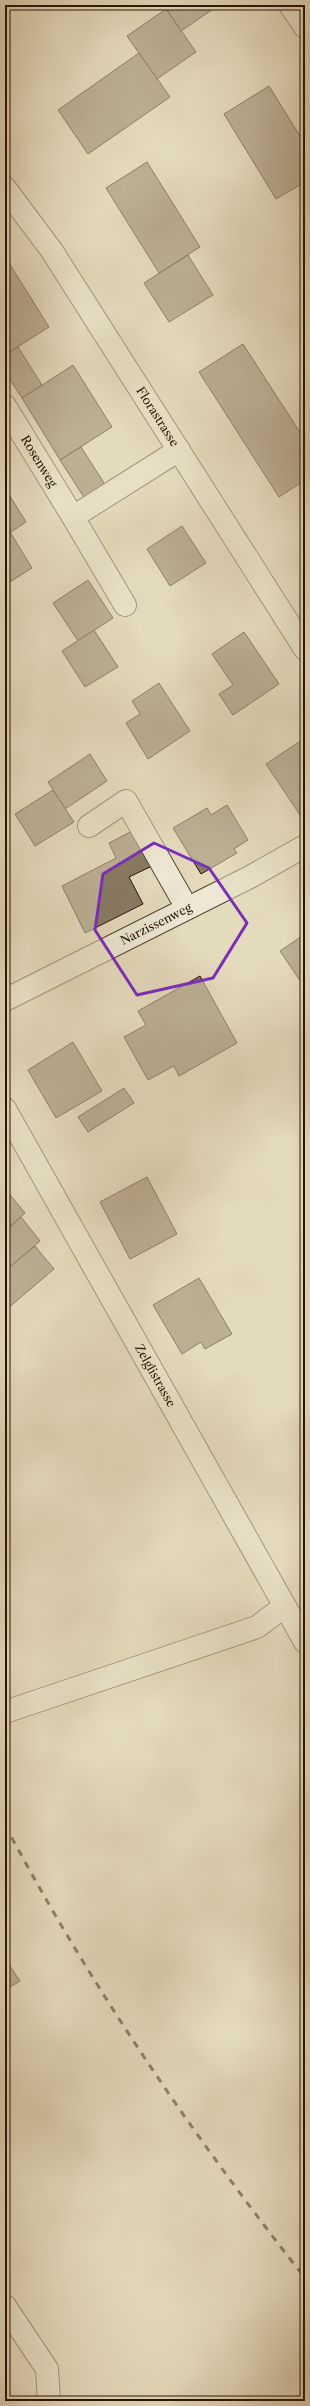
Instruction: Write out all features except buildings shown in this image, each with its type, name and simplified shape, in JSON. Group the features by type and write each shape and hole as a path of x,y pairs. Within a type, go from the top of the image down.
{"street":[{"path":"290,5 305,27"},
{"name":"Florastrasse","path":"5,188 52,251 305,649"},
{"name":"Rosenweg","path":"5,406 125,605"},
{"path":"73,517 179,450"},
{"path":"89,826 126,802 187,908"},
{"name":"Narzissenweg","path":"5,1000 250,877 305,846"},
{"name":"Zelglistrasse","path":"5,1109 305,1642"},
{"path":"5,1712 257,1627 285,1606"},
{"path":"5,2306 47,2369 49,2400 46,2401"}],"highlighted area":[{"path":"154,843 209,868 247,923 213,978 137,995 95,930 103,874"}],"railway":[{"path":"5,1825 72,1943 145,2058 223,2170 305,2278"}]}
